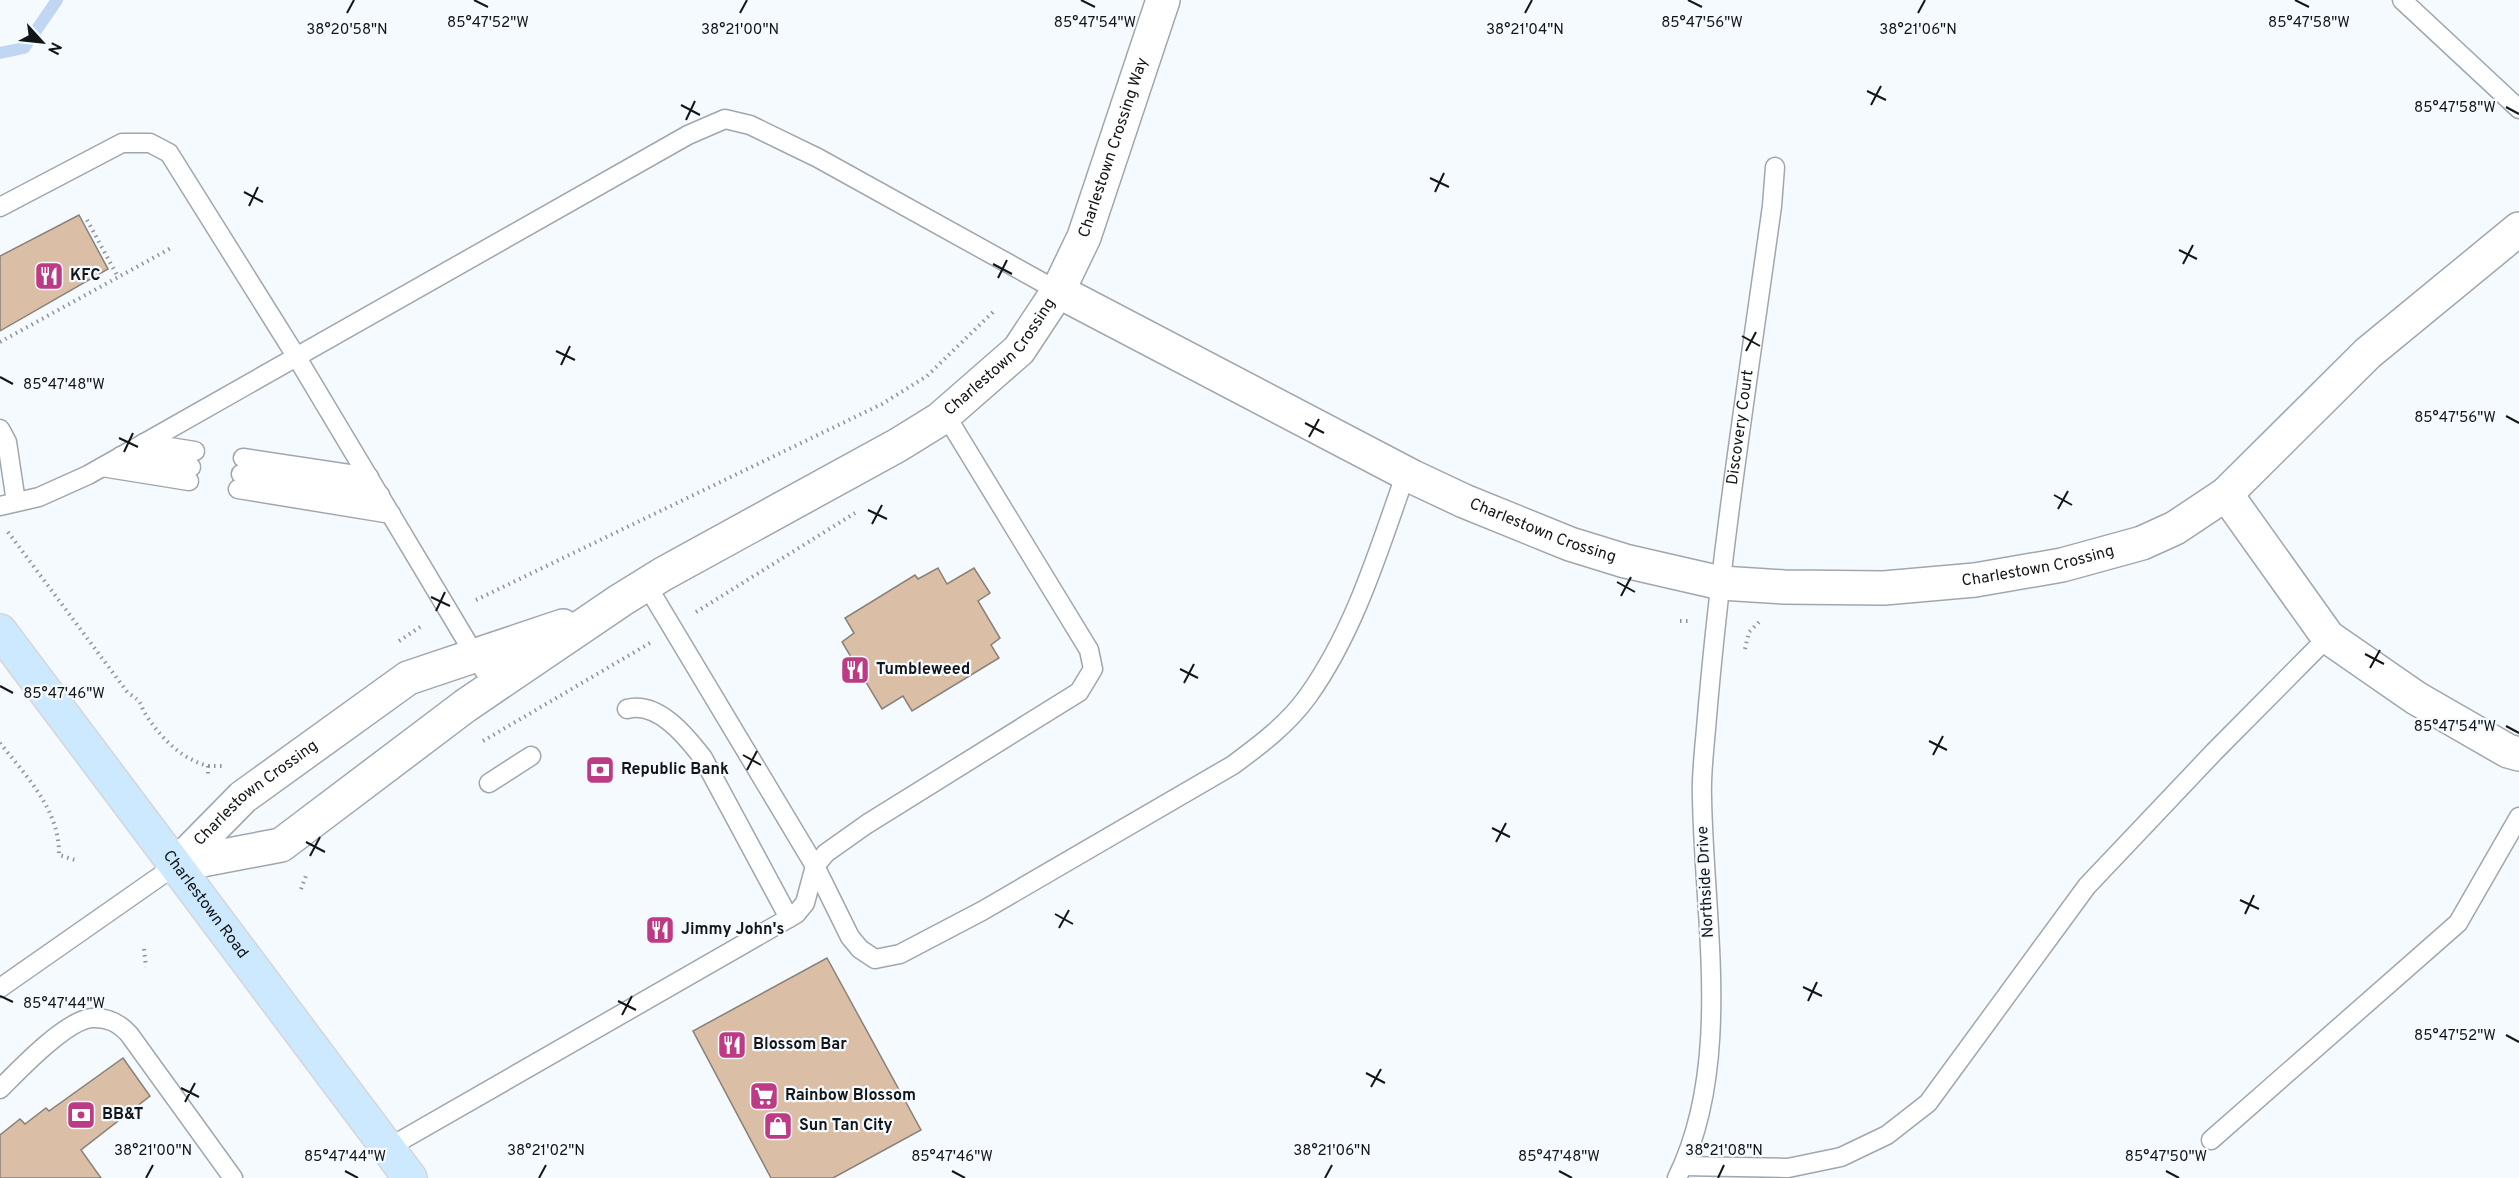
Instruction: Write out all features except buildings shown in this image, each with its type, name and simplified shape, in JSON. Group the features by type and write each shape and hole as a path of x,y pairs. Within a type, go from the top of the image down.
{"main road":[{"name":"Charlestown Road","path":"0,631 410,1178"}],"street":[{"name":"Charlestown Crossing Way","path":"1058,291 1084,237 1163,0"},
{"name":"Charlestown Crossing","path":"176,865 281,845 393,759 646,584 897,445 945,414 1019,350 1058,291 1406,473 1464,501 1570,544 1625,561 1721,583 1784,587 1884,588 1975,580 2052,567 2150,539 2175,528 2226,494 2368,353 2519,230"},
{"path":"2226,494 2328,637 2416,698 2508,751 2519,754"},
{"name":"Charlestown Crossing","path":"176,865 243,796 408,678 604,612"}],"lane":[{"path":"2402,0 2519,109"},
{"path":"0,429 7,442 8,504 39,497 102,467 677,141 725,119 750,124 818,158 1058,291"},
{"path":"0,207 122,143 150,143 169,153 296,356 494,687"},
{"name":"Discovery Court","path":"1721,583 1772,206 1775,167"},
{"path":"388,1148 789,918 805,903 815,866 826,853 867,824 1078,692 1093,669 1089,650 945,414"},
{"path":"144,443 192,466"},
{"path":"121,456 192,466"},
{"path":"102,467 192,466"},
{"path":"241,473 369,477"},
{"path":"241,473 391,514"},
{"path":"241,473 380,495"},
{"path":"646,584 815,866 850,937 860,949 875,959 900,954 982,911 1233,765 1265,742 1307,697 1356,607 1406,473"},
{"name":"Northside Drive","path":"1680,1172 1705,1084 1712,1018 1702,797 1706,730 1721,583"},
{"path":"1680,1172 1788,1168 1840,1157 1887,1135 1928,1103 2087,886 2214,752 2328,637"},
{"path":"627,709 637,706 664,718 703,758 789,918"},
{"path":"489,783 531,756"},
{"path":"2211,1140 2458,923 2519,817"},
{"path":"0,988 176,865"},
{"path":"0,1089 28,1060 69,1028 90,1018 109,1019 121,1025 160,1074 233,1178"}],"path":[{"path":"87,220 118,277"},
{"path":"0,342 173,247"},
{"path":"396,643 414,630 450,612 889,400 927,376 993,312"},
{"path":"477,744 628,658 717,597 858,512"},
{"path":"4,527 128,693 142,702 148,718 172,747 187,758 208,766 231,765"},
{"path":"1744,656 1749,632 1755,624 1769,620"},
{"path":"0,743 51,812 58,832 59,855 75,860"},
{"path":"208,766 208,776"},
{"path":"302,889 309,870"},
{"path":"144,949 146,967"}],"waterway":[{"path":"0,53 24,48 57,0"}],"place":[{"name":"KFC","path":"49,276"},
{"name":"Tumbleweed","path":"855,670"},
{"name":"Republic Bank","path":"600,770"},
{"name":"Jimmy John's","path":"660,930"},
{"name":"Blossom Bar","path":"732,1045"},
{"name":"Rainbow Blossom","path":"764,1096"},
{"name":"BB&T","path":"81,1115"},
{"name":"Sun Tan City","path":"778,1126"}]}
